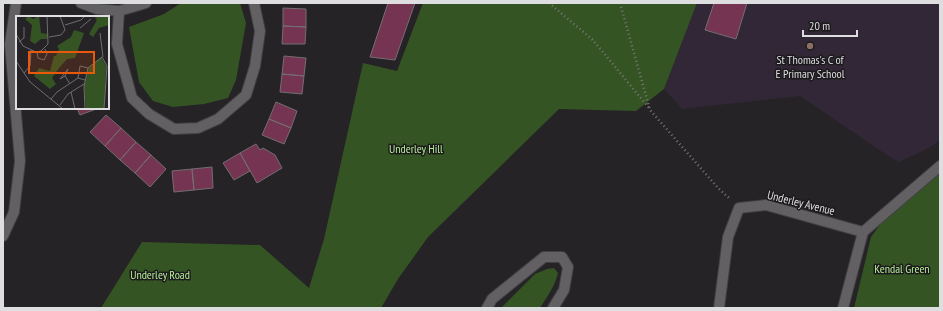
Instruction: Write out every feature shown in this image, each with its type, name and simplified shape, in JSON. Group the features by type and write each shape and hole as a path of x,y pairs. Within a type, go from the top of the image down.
{"street":[{"path":"3,236 14,212 20,161 10,44 16,3"},
{"path":"81,3 97,9 119,11 146,3"},
{"path":"119,11 117,44 132,98 149,114 174,129 198,128 218,119 246,95 255,66 260,31 254,3"},
{"path":"843,308 863,232 940,166"},
{"name":"Underley Avenue","path":"739,208 766,206 863,232"},
{"path":"719,308 728,237 739,208"},
{"path":"487,308 492,299 544,257 562,257 568,267 564,290 553,308"}],"path":[{"path":"549,3 593,40 650,110 718,188 739,208"},
{"path":"620,3 650,110"}],"shaded area":[{"name":"St Thomas's C of E Primary School","path":"697,3 940,3 940,140 929,148 899,162 800,96 682,109 664,89"}],"green space":[{"path":"181,3 240,3 246,23 236,80 228,98 204,104 173,107 153,101 139,82 129,27 164,14"},
{"path":"423,3 697,3 664,89 636,111 559,109 428,237 398,279 381,308 101,308 142,242 260,245 309,288 324,239 363,63 397,71"},
{"name":"Kendal Green","path":"940,173 940,308 854,308 871,237 884,219"},
{"path":"554,268 558,273 557,278 540,308 501,308 535,274"}],"building":[{"path":"388,3 415,3 395,60 370,57"},
{"path":"714,3 747,3 736,39 705,30"},
{"path":"283,8 306,9 306,27 283,26"},
{"path":"283,26 306,27 305,44 282,44"},
{"path":"284,56 306,58 304,76 282,74"},
{"path":"282,74 304,76 302,94 280,92"},
{"path":"276,102 297,111 291,128 269,119"},
{"path":"77,109 96,109 80,115"},
{"path":"106,115 121,128 105,146 90,132"},
{"path":"269,119 291,128 284,144 262,135"},
{"path":"121,128 136,142 120,160 105,146"},
{"path":"136,142 151,155 135,173 120,160"},
{"path":"256,144 260,150 263,148 275,155 282,168 257,183 240,153"},
{"path":"240,153 250,171 234,180 223,163"},
{"path":"151,155 166,169 150,187 135,173"},
{"path":"212,167 213,188 194,190 192,169"},
{"path":"192,169 194,190 174,192 172,171"}],"place":[{"name":"St Thomas's C of E Primary School","path":"810,46"}],"park label":[{"name":"Underley Hill","path":"416,149"},
{"name":"Underley Road","path":"160,275"}]}
